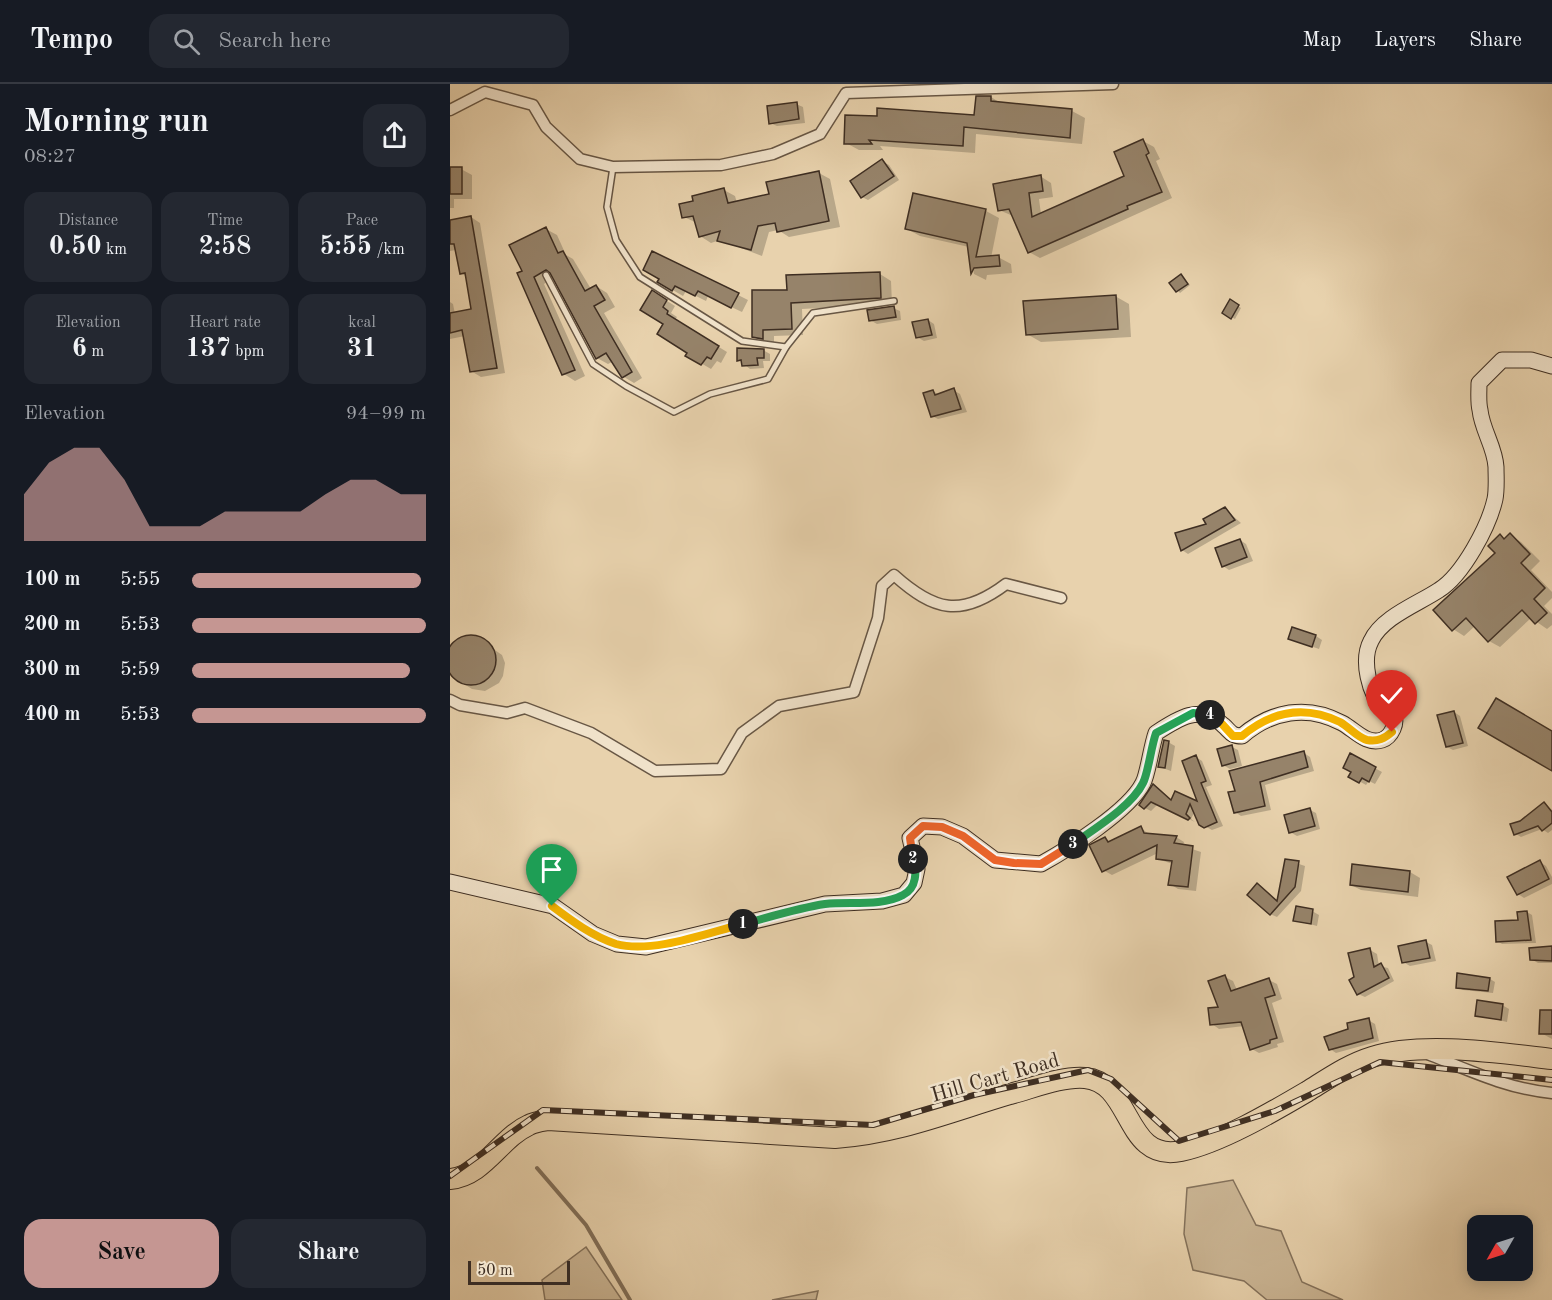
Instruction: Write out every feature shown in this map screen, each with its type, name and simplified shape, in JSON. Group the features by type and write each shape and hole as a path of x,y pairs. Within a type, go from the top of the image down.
{"highway":[{"name":"Hill Cart Road","path":"450,1179 479,1166 528,1125 548,1120 835,1138 886,1132 1039,1086 1084,1078 1104,1082 1117,1099 1138,1136 1158,1150 1180,1151 1275,1111 1348,1067 1373,1056 1416,1049 1552,1059"}],"main road":[{"path":"450,882 552,906 592,934 617,944 646,948 825,904 882,901 904,895 914,883 917,869 910,838 923,826 942,827 963,836 995,860 1041,864 1122,807 1143,783 1149,752 1156,733 1193,713 1209,715 1233,736 1242,736 1257,724 1283,712 1315,712 1342,723 1366,740 1382,740 1392,732 1395,721 1392,714 1383,709 1373,690 1366,665 1370,641 1382,626 1447,585 1468,559 1495,498 1496,465 1479,411 1479,383 1502,360 1531,360 1552,366"}],"street":[{"path":"450,110 484,92 533,105 546,127 580,159 613,167 721,165 773,154 820,134 846,93 1113,84"},
{"path":"450,700 460,705 507,713 525,708 591,733 655,771 721,769 742,733 779,706 854,693 878,618 882,586 894,575 914,593 941,604 969,607 1006,584 1062,598"},
{"path":"1416,1049 1492,1080 1534,1091 1552,1093"}],"lane":[{"path":"613,167 607,207 616,240 640,277 742,341 786,347"},
{"path":"546,275 593,364 626,386 674,412 710,394 768,379 786,347 813,313 894,301"}],"shaded area":[{"path":"1233,1180 1256,1225 1281,1231 1302,1282 1343,1300 1267,1300 1244,1281 1193,1270 1184,1234 1187,1188"},
{"path":"586,1247 622,1300 545,1300 542,1280"},
{"path":"818,1291 816,1300 772,1300"}],"building":[{"path":"976,96 991,96 991,101 1072,109 1070,138 964,127 963,146 869,140 872,144 844,144 845,115 877,116 877,108 974,115"},
{"path":"797,102 799,119 769,124 767,106"},
{"path":"1143,139 1149,153 1146,155 1162,192 1028,253 1009,209 998,211 993,184 1041,175 1043,191 1029,193 1032,217 1124,176 1114,152"},
{"path":"882,159 894,176 861,198 850,181"},
{"path":"450,167 462,167 462,194 450,194"},
{"path":"819,171 829,221 777,232 775,223 758,226 751,250 717,241 720,231 699,237 693,216 682,218 679,204 693,201 692,196 724,188 728,203 769,194 766,182"},
{"path":"913,193 986,209 976,257 999,255 1000,266 974,268 971,274 967,243 905,229"},
{"path":"471,216 497,368 470,372 462,330 450,333 450,313 471,309 465,273 460,274 454,244 450,244 450,220"},
{"path":"546,227 558,253 563,251 585,291 596,285 605,300 594,306 632,372 622,378 606,353 596,359 550,273 546,270 534,277 575,370 562,375 517,273 522,271 509,245"},
{"path":"652,251 739,293 731,308 698,291 695,296 675,286 672,291 657,282 659,279 643,270"},
{"path":"880,272 881,298 791,303 792,329 763,330 763,339 752,337 752,290 787,290 786,275"},
{"path":"1181,274 1188,284 1176,292 1169,283"},
{"path":"652,290 667,300 663,307 668,311 667,314 719,346 711,359 707,357 701,365 685,356 687,353 657,334 663,324 640,310"},
{"path":"1116,295 1118,329 1026,335 1023,301"},
{"path":"1230,299 1239,305 1231,319 1222,313"},
{"path":"894,306 896,317 869,321 867,310"},
{"path":"928,319 932,335 916,338 912,322"},
{"path":"737,348 764,349 764,358 757,358 758,365 742,366 741,360 737,361"},
{"path":"954,388 961,409 931,417 923,393 933,390 935,395"},
{"path":"1225,507 1235,520 1181,551 1175,533 1206,524 1203,519"},
{"path":"1510,533 1530,554 1521,563 1545,588 1534,599 1547,613 1535,624 1522,610 1488,642 1466,618 1452,631 1433,610 1495,553 1488,546 1500,534 1504,539"},
{"path":"1240,539 1247,557 1222,567 1215,548"},
{"path":"1292,627 1316,635 1312,647 1288,639"},
{"path":"471,635 480,637 491,646 495,655 494,669 480,683 471,685 462,683 450,672 450,648 462,637"},
{"path":"1496,698 1552,731 1552,771 1478,728"},
{"path":"1454,711 1463,743 1446,747 1437,715"},
{"path":"1164,740 1169,741 1165,768 1158,767"},
{"path":"1232,745 1236,762 1222,766 1217,749"},
{"path":"1304,751 1308,767 1260,782 1265,806 1234,813 1228,792 1235,791 1229,771"},
{"path":"1350,753 1376,767 1369,782 1362,778 1359,783 1348,777 1351,772 1343,768"},
{"path":"1196,755 1206,781 1201,783 1217,822 1204,828 1199,825 1190,804 1186,814 1190,818 1188,820 1151,802 1144,809 1139,805 1153,784 1171,800 1175,791 1197,801 1182,761"},
{"path":"1544,802 1552,812 1552,823 1542,831 1538,826 1514,835 1510,824 1520,821"},
{"path":"1310,808 1315,826 1289,833 1284,815"},
{"path":"1141,826 1144,833 1177,836 1174,843 1193,846 1188,887 1168,885 1172,861 1156,859 1157,845 1102,872 1089,845 1105,837 1108,842"},
{"path":"1285,859 1299,861 1295,887 1270,915 1247,895 1257,883 1277,901"},
{"path":"1540,860 1549,879 1517,895 1507,877"},
{"path":"1352,864 1410,871 1408,892 1350,885"},
{"path":"1296,906 1313,909 1311,924 1293,921"},
{"path":"1527,911 1531,940 1496,942 1495,921 1518,920 1517,912"},
{"path":"1426,940 1430,958 1402,963 1398,946"},
{"path":"1552,946 1552,961 1530,960 1529,948"},
{"path":"1370,948 1374,967 1381,963 1389,978 1357,995 1349,980 1354,977 1348,953"},
{"path":"1457,973 1490,978 1488,991 1456,988"},
{"path":"1225,975 1231,991 1269,978 1275,995 1265,998 1277,1038 1250,1050 1241,1022 1210,1025 1208,1008 1218,1007 1208,981"},
{"path":"1477,1000 1503,1004 1501,1020 1475,1016"},
{"path":"1540,1010 1552,1010 1552,1034 1539,1034"},
{"path":"1369,1018 1373,1038 1329,1050 1324,1037 1348,1029 1347,1023"}],"waterway":[{"path":"537,1168 586,1225 630,1300"}],"railway":[{"path":"450,1176 543,1110 873,1125 974,1095 1088,1070 1111,1079 1179,1141 1275,1111 1380,1062 1552,1080"}],"route":[{"path":"552,906 592,934 617,944 646,948 825,904 882,901 904,895 914,883 917,869 910,838 923,826 942,827 963,836 995,860 1041,864 1060,853 1122,807 1143,783 1149,752 1156,733 1193,713 1209,715 1233,736 1242,736 1257,724 1283,712 1315,712 1342,723 1366,740 1382,740 1392,732"}]}
